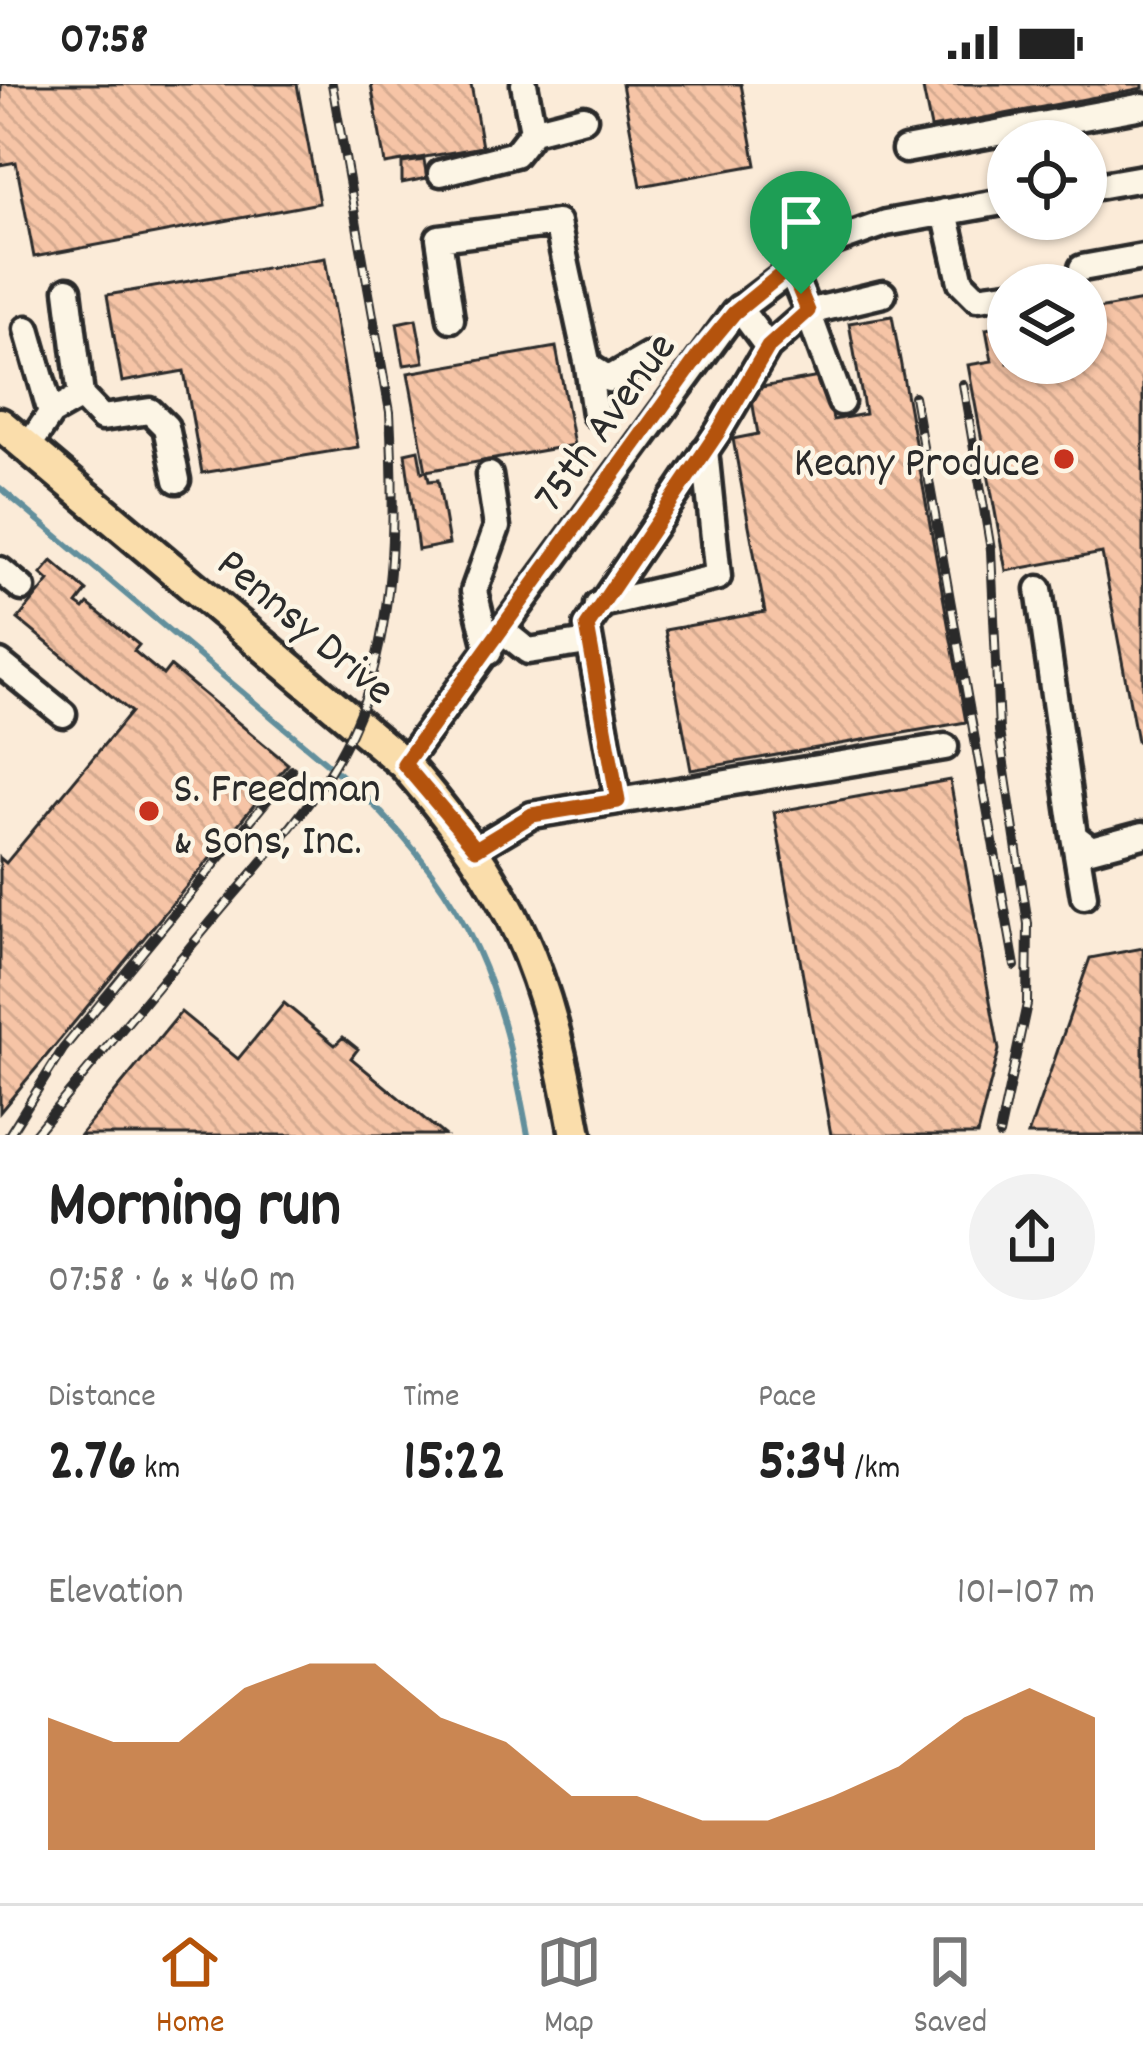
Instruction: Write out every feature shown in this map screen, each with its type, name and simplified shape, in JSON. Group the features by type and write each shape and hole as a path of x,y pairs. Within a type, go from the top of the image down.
{"main road":[{"name":"Pennsy Drive","path":"0,424 404,764 476,849 514,914 541,980 576,1135"}],"street":[{"path":"524,84 533,131"},
{"path":"905,150 1143,106"},
{"path":"441,173 515,154 533,131 584,118"},
{"path":"1107,184 1143,178"},
{"name":"75th Avenue","path":"404,764 700,354 739,308 790,267 844,238 987,205"},
{"path":"945,212 961,282 977,298 987,297"},
{"path":"451,319 439,238 557,223 595,414"},
{"path":"1104,264 1143,257"},
{"path":"790,267 841,402"},
{"path":"68,290 81,396 101,418 150,411 166,427 177,480"},
{"path":"618,801 587,626 705,451 768,347 808,311 883,293"},
{"path":"739,308 768,347"},
{"path":"27,329 51,413"},
{"path":"588,366 609,379 649,356"},
{"path":"28,447 51,413 81,396"},
{"path":"598,605 718,577 705,451"},
{"path":"489,475 497,526 475,590 496,641 528,651 588,642"},
{"path":"0,570 22,589"},
{"path":"1039,590 1084,896"},
{"path":"0,663 63,714"},
{"path":"476,849 532,815 945,747"},
{"path":"1074,836 1091,849 1143,835"}],"building":[{"path":"1,84 297,84 319,203 34,257 16,162 0,165"},
{"path":"371,84 471,84 482,147 385,164"},
{"path":"622,84 741,84 756,165 641,186"},
{"path":"922,84 1143,84 1143,88 931,128"},
{"path":"424,160 427,178 402,183 402,163"},
{"path":"325,258 358,447 202,473 184,371 122,382 107,295"},
{"name":"Keany Produce","path":"1143,301 1143,740 1137,741 1102,553 1006,571 968,365 987,362 987,384 1107,384 1107,307"},
{"path":"892,316 966,722 691,770 665,630 765,612 733,439 758,434 750,389 825,376 833,420 865,414 849,323"},
{"path":"416,319 424,362 404,365 397,323"},
{"path":"556,347 574,445 426,471 408,373"},
{"path":"418,450 422,472 427,471 429,481 438,480 449,544 418,550 405,453"},
{"name":"S. Freedman & Sons, Inc.","path":"52,561 87,591 77,604 84,609 88,604 139,645 134,651 163,675 170,666 288,764 0,1112 0,858 6,863 131,712 18,619 49,581 41,574"},
{"path":"950,780 999,1050 977,1135 831,1135 774,812"},
{"path":"1143,948 1143,1135 1028,1135 1090,958"},
{"path":"284,1003 335,1045 343,1037 358,1049 351,1058 444,1135 80,1135 181,1012 238,1059"}],"waterway":[{"path":"0,488 362,793 400,833 456,910 476,949 506,1033 528,1135"}],"railway":[{"path":"34,1135 302,812 340,755 377,658 391,553 390,412 332,84"},
{"path":"963,384 991,550 999,731 1028,924 1027,1004 999,1135"},
{"path":"914,396 1015,966"},
{"path":"9,1135 63,1049 292,770"}],"place":[{"name":"Keany Produce","path":"1064,459"},
{"name":"S. Freedman & Sons, Inc.","path":"149,811"}],"route":[{"path":"790,267 801,294 808,311 768,347 718,432 587,626 618,801 532,815 476,849 404,764 734,313 790,267"}]}
